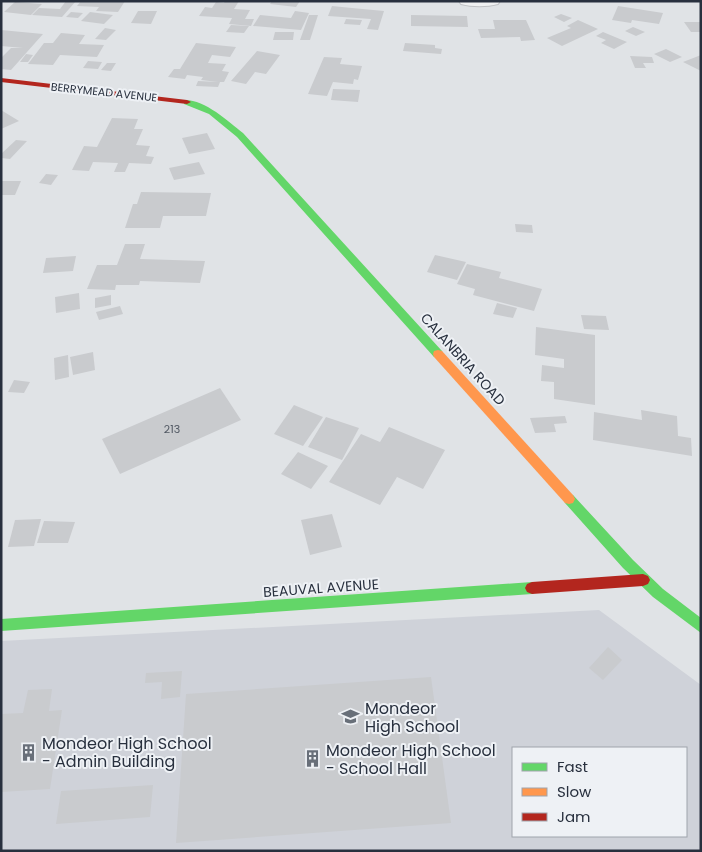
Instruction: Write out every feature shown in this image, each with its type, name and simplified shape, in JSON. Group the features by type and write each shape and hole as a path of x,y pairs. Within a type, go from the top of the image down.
{"street":[{"path":"466,1 493,1"},
{"name":"BERRYMEAD AVENUE","path":"1,80 166,98 190,102 207,108"},
{"name":"CALANBRIA ROAD","path":"207,108 221,117 240,135 643,580 701,627"},
{"name":"BEAUVAL AVENUE","path":"1,625 643,580"}],"shaded area":[{"name":"Mondeor High School","path":"599,610 701,685 701,851 1,851 1,641"}],"building":[{"path":"66,1 76,1 62,17 32,15 39,8 60,9"},
{"path":"81,1 125,1 118,12 96,11 99,7 77,6"},
{"path":"225,1 239,1 234,9 250,10 245,19 254,19 251,26 229,24 232,18 199,16 205,7 212,8 216,2 224,3"},
{"path":"272,1 300,1 296,7 270,4"},
{"path":"15,2 42,4 31,15 4,12"},
{"path":"332,6 384,11 378,30 367,29 371,19 328,16"},
{"path":"618,6 663,13 659,24 632,20 631,23 612,20"},
{"path":"138,11 157,11 151,24 131,23"},
{"path":"295,11 309,13 301,30 253,26 260,15 291,18"},
{"path":"71,12 83,13 78,18 66,17"},
{"path":"90,12 113,15 104,24 81,21"},
{"path":"561,14 572,18 564,22 554,17"},
{"path":"309,15 318,15 310,40 300,40"},
{"path":"411,15 467,16 468,27 411,26"},
{"path":"346,19 362,20 360,25 344,24"},
{"path":"493,20 526,20 535,40 521,41 520,37 481,38 478,29 495,29"},
{"path":"578,20 598,29 562,46 547,38 571,28 567,26"},
{"path":"684,22 701,22 701,32 691,32"},
{"path":"231,25 249,26 244,33 226,32"},
{"path":"633,27 645,32 636,36 625,31"},
{"path":"105,28 116,30 106,40 95,39"},
{"path":"1,30 43,34 11,70 1,69 1,58 11,48 23,48 1,46"},
{"path":"275,32 294,32 293,40 273,40"},
{"path":"603,32 627,42 614,49 601,43 606,40 596,36"},
{"path":"61,33 85,35 79,44 104,45 97,57 60,55 53,65 28,64 44,43 53,43"},
{"path":"196,43 236,47 230,57 212,55 208,63 226,64 222,71 229,72 224,82 220,82 218,87 196,86 198,81 218,82 201,80 203,77 187,75 185,79 168,77 174,69 180,69"},
{"path":"405,43 435,45 435,48 442,49 441,54 403,51"},
{"path":"666,49 682,57 670,62 654,54"},
{"path":"257,51 280,55 266,74 255,72 246,84 231,81"},
{"path":"26,54 33,55 28,62 20,62"},
{"path":"701,55 701,71 683,62"},
{"path":"630,56 652,57 654,63 643,63 646,68 635,68"},
{"path":"324,57 342,58 340,64 362,66 358,80 354,79 353,84 333,82 327,96 308,94"},
{"path":"88,61 102,62 98,69 83,68"},
{"path":"107,63 116,63 111,71 101,70"},
{"path":"333,89 360,90 358,102 331,100"},
{"path":"1,110 19,121 1,129"},
{"path":"112,118 138,119 134,129 143,129 136,145 150,146 146,156 154,157 151,164 129,163 125,172 114,172 118,163 93,162 89,171 72,170 84,146 97,147"},
{"path":"207,133 215,149 189,154 182,138"},
{"path":"16,140 27,141 10,159 1,158 1,154"},
{"path":"199,162 205,174 174,180 169,168"},
{"path":"46,174 58,175 51,185 39,183"},
{"path":"1,181 21,181 15,195 1,195"},
{"path":"141,192 211,193 206,216 163,216 160,228 125,228 133,204 137,204"},
{"path":"515,224 532,225 533,233 516,232"},
{"path":"125,244 145,244 140,259 205,261 200,283 140,281 139,285 116,285 115,290 87,289 97,265 117,265"},
{"path":"435,255 466,262 457,280 427,272"},
{"path":"76,256 73,271 43,273 46,258"},
{"path":"467,264 501,272 499,278 542,289 534,311 473,295 475,289 457,284"},
{"path":"79,293 80,309 56,313 55,297"},
{"path":"111,295 111,305 95,308 95,298"},
{"path":"497,303 517,308 513,318 493,314"},
{"path":"120,306 123,314 99,320 96,312"},
{"path":"581,315 606,316 609,330 584,329"},
{"path":"536,327 595,335 595,405 554,399 554,382 541,381 542,365 564,368 564,359 535,355"},
{"path":"93,352 95,370 73,375 70,357"},
{"path":"68,355 69,377 55,380 54,358"},
{"path":"14,380 30,382 24,393 8,392"},
{"path":"220,388 241,420 120,474 102,439"},
{"path":"294,405 323,417 303,446 274,434"},
{"path":"641,410 677,416 678,436 691,438 692,456 593,440 594,412 642,420"},
{"path":"565,416 567,423 554,424 556,432 535,433 530,418"},
{"path":"326,417 359,428 342,460 308,447"},
{"path":"389,427 445,450 423,489 397,477 380,505 329,482 361,434 380,442"},
{"path":"298,452 328,466 311,489 281,474"},
{"path":"332,514 342,547 310,555 301,520"},
{"path":"41,519 34,546 8,547 15,520"},
{"path":"44,521 75,522 68,543 37,543"},
{"path":"608,647 622,660 603,680 589,668"},
{"path":"182,671 180,697 161,699 162,682 145,683 146,673"},
{"name":"Mondeor High School - School Hall","path":"431,677 451,823 176,843 186,694"},
{"name":"Mondeor High School - Admin Building","path":"52,689 49,711 62,710 50,789 1,792 1,714 23,713 28,690"},
{"path":"153,785 150,817 56,824 61,791"}],"traffic: fast":[{"path":"187,102 212,112 240,135 438,354"},
{"path":"569,499 628,564 658,593 701,627"},
{"path":"1,625 532,588"}],"traffic: slow":[{"path":"438,354 569,499"}],"traffic: jam":[{"path":"1,80 187,102"},
{"path":"532,588 643,580"}],"place":[{"name":"Mondeor High School","path":"351,717"},
{"name":"Mondeor High School - Admin Building","path":"28,752"},
{"name":"Mondeor High School - School Hall","path":"312,759"}]}
